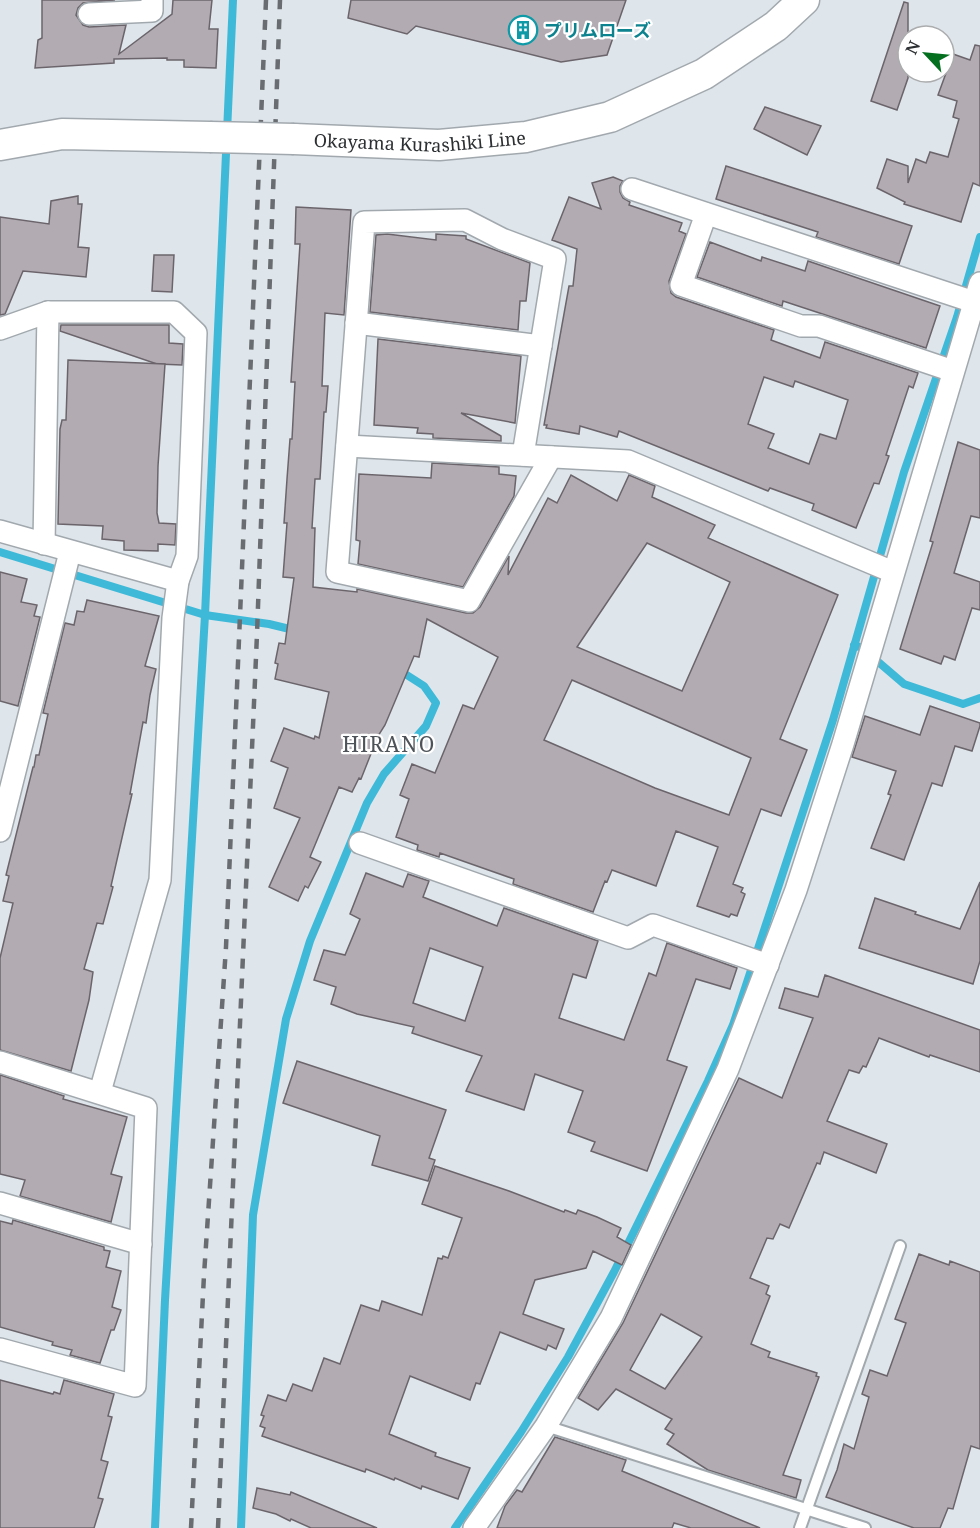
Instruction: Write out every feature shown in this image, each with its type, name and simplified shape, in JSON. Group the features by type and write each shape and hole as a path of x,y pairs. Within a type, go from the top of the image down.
{"main road":[{"name":"Okayama Kurashiki Line","path":"0,145 62,134 210,136 439,145 526,137 610,117 704,74 776,26 804,0"}],"street":[{"path":"89,14 152,11 152,0"},
{"path":"474,1528 546,1426 611,1318 728,1069 759,962 796,890 869,655 943,368 968,295 632,189"},
{"path":"706,214 681,285 801,326 819,326 943,368"},
{"path":"523,455 555,259 502,239 465,220 364,222 337,572 469,601 551,457"},
{"path":"44,544 48,312"},
{"path":"0,329 48,312 174,312 196,333 187,556 177,587 173,618 160,880 100,1092"},
{"path":"356,323 541,346"},
{"path":"346,446 628,461 890,571"},
{"path":"0,531 44,544 69,556 177,587"},
{"path":"0,831 69,556"},
{"path":"360,843 628,938 653,925 759,962"},
{"path":"0,1062 146,1108 135,1386 0,1349"},
{"path":"0,1203 141,1244"}],"lane":[{"path":"800,1528 900,1246"},
{"path":"546,1426 866,1528"}],"building":[{"path":"42,0 115,0 83,3 76,15 83,25 89,27 126,25 119,54 172,14 173,0 212,0 209,29 218,29 216,68 184,67 184,60 167,60 167,58 114,59 114,63 35,68 38,40 42,38"},
{"name":"プリムローズ","path":"351,0 626,0 607,55 561,62 416,26 407,34 348,18"},
{"path":"904,2 908,3 908,24 897,24"},
{"path":"896,26 896,84 906,84 897,110 871,101"},
{"path":"975,45 980,46 980,186 973,183 961,222 904,204 905,202 877,188 887,159 908,166 908,183 916,159 926,163 930,152 948,157 959,119 953,117 957,101 938,95 942,84 956,84 956,55 970,60"},
{"path":"765,107 821,126 807,155 754,129"},
{"path":"726,166 912,226 899,264 816,237 818,232 716,199"},
{"path":"613,177 623,181 620,192 623,198 630,202 629,205 682,223 679,231 686,234 669,281 671,293 676,297 774,330 771,340 820,358 825,342 918,373 913,388 909,386 879,484 874,483 856,528 812,510 814,504 770,488 768,491 619,431 617,437 580,426 579,434 546,428 547,425 544,425 569,286 573,286 577,249 552,240 569,197 601,209 592,183","holes":["764,377 793,387 795,381 848,400 836,439 820,434 809,464 768,448 774,434 748,424"]},
{"path":"78,196 78,204 82,204 78,247 89,248 86,277 23,271 5,314 0,315 0,217 49,224 51,201"},
{"path":"296,207 351,210 344,315 325,313 322,386 328,386 320,479 315,479 312,528 315,528 313,587 357,592 357,589 473,613 480,607 509,556 508,575 548,498 557,503 571,475 617,501 629,475 655,486 652,497 715,525 708,538 838,595 780,739 807,750 781,816 761,809 733,884 743,888 741,892 745,894 737,916 731,914 729,917 697,906 718,847 676,831 656,886 612,870 607,882 605,881 593,912 513,884 514,879 440,853 439,857 417,850 418,845 396,837 409,799 400,795 412,764 435,773 463,705 474,709 498,657 427,619 419,657 414,656 361,779 359,778 352,792 339,787 310,857 321,862 308,888 305,886 298,901 269,887 300,818 274,808 288,768 271,761 284,728 314,739 315,736 319,738 329,692 275,679 279,643 285,644 294,578 283,577 287,523 284,523 295,382 291,382 300,244 295,244","holes":["647,543 730,582 682,691 577,647","572,680 751,758 729,815 655,788 544,740"]},
{"path":"387,234 436,240 436,234 466,236 466,239 530,263 526,301 520,301 518,330 370,312 376,235"},
{"path":"710,242 761,261 762,257 805,271 808,261 940,306 926,348 783,301 782,306 697,277"},
{"path":"154,255 174,255 172,292 152,291"},
{"path":"61,325 169,325 169,343 183,344 182,365 157,364 60,331"},
{"path":"378,339 521,356 515,423 461,413 501,436 501,441 433,438 433,434 417,433 418,428 374,425"},
{"path":"68,360 165,364 157,513 159,523 176,524 175,545 158,544 158,551 124,550 124,541 102,539 103,526 58,524 60,429 62,420 66,420"},
{"path":"958,442 980,450 980,518 971,516 954,573 980,582 980,610 972,608 955,660 944,656 941,664 900,649 933,542 930,541"},
{"path":"432,463 499,467 499,474 516,476 514,496 463,587 358,564 360,541 356,540 359,474 431,478"},
{"path":"0,572 27,579 21,602 37,605 34,616 40,617 18,706 0,701"},
{"path":"87,600 159,616 145,666 156,669 146,723 143,722 130,794 132,794 111,886 113,887 103,924 97,923 84,969 93,972 89,1000 71,1071 0,1050 0,958 13,903 3,901 9,876 6,875 36,755 39,755 48,714 43,713 65,623 74,625 77,611 84,612"},
{"path":"930,706 980,723 980,726 972,751 955,746 942,786 932,783 904,860 871,848 891,795 888,794 896,771 852,757 865,716 920,735"},
{"path":"366,873 403,887 408,874 429,881 423,897 497,926 504,908 598,941 586,978 573,974 559,1018 624,1040 649,973 656,976 667,943 737,968 730,989 696,979 667,1060 687,1067 647,1171 591,1151 595,1142 568,1132 583,1091 535,1074 524,1110 466,1091 482,1056 412,1033 414,1027 357,1014 331,1004 336,987 314,980 324,950 345,955 360,919 350,914","holes":["430,948 483,967 465,1021 413,1003"]},
{"path":"980,882 980,961 973,984 859,948 875,898 960,929"},
{"path":"825,975 980,1030 980,1072 930,1055 929,1057 879,1038 866,1067 863,1066 859,1073 849,1070 827,1121 887,1144 876,1173 824,1152 789,1228 780,1224 773,1239 767,1238 750,1278 769,1286 766,1294 770,1296 751,1344 770,1352 768,1357 817,1373 816,1376 819,1377 783,1475 801,1480 796,1498 708,1470 667,1444 674,1434 665,1429 672,1419 616,1389 598,1410 578,1398 623,1323 739,1078 782,1098 813,1018 779,1008 785,988 818,997","holes":["661,1314 702,1337 665,1389 630,1370"]},
{"path":"297,1061 446,1110 429,1158 435,1160 428,1181 372,1165 380,1136 283,1103"},
{"path":"0,1075 64,1096 63,1099 127,1117 111,1174 122,1177 111,1222 20,1196 25,1180 0,1174"},
{"path":"435,1166 564,1212 565,1210 576,1214 578,1210 597,1217 621,1228 617,1237 631,1245 622,1265 593,1251 586,1268 535,1280 523,1314 564,1329 556,1349 548,1345 546,1350 500,1332 480,1384 476,1383 470,1400 410,1376 389,1434 436,1453 435,1456 470,1468 458,1499 422,1486 421,1489 366,1469 365,1472 262,1436 265,1428 260,1426 268,1395 286,1401 293,1384 312,1391 324,1358 340,1364 361,1305 379,1311 382,1301 422,1315 438,1258 442,1259 443,1256 448,1258 462,1218 422,1204"},
{"path":"13,1220 104,1247 104,1250 110,1251 106,1267 121,1271 112,1307 121,1310 114,1330 111,1330 100,1363 70,1355 72,1350 52,1345 53,1342 0,1327 0,1221 12,1224"},
{"path":"919,1254 949,1265 950,1261 980,1272 980,1449 971,1446 953,1509 948,1508 940,1528 914,1528 826,1497 844,1444 854,1449 869,1397 862,1394 870,1370 887,1376 906,1323 895,1319"},
{"path":"0,1380 60,1394 64,1380 114,1394 108,1416 112,1417 101,1460 108,1462 98,1498 103,1499 94,1528 0,1528"},
{"path":"555,1437 626,1460 622,1471 760,1528 691,1528 674,1523 672,1528 497,1528 505,1506 517,1490 522,1492"},
{"path":"257,1488 290,1495 291,1492 377,1528 311,1528 291,1519 290,1521 276,1514 253,1508"}],"waterway":[{"path":"155,1528 165,1300 205,615 233,0"},
{"path":"455,1528 521,1432 568,1357 614,1272 733,1025 833,720 904,472 957,317 980,237"},
{"path":"0,552 205,615 269,624 298,631"},
{"path":"854,645 862,648 904,684 963,704 980,698"},
{"path":"241,1528 253,1215 286,1019 310,941 367,803 384,774 426,726 436,703 424,686 399,670"}],"railway":[{"path":"191,1528 204,1275 226,947 266,0"},
{"path":"218,1528 257,634 280,0"}],"place":[{"name":"プリムローズ","path":"523,30"}],"district":[{"name":"HIRANO","path":"389,744"}]}
